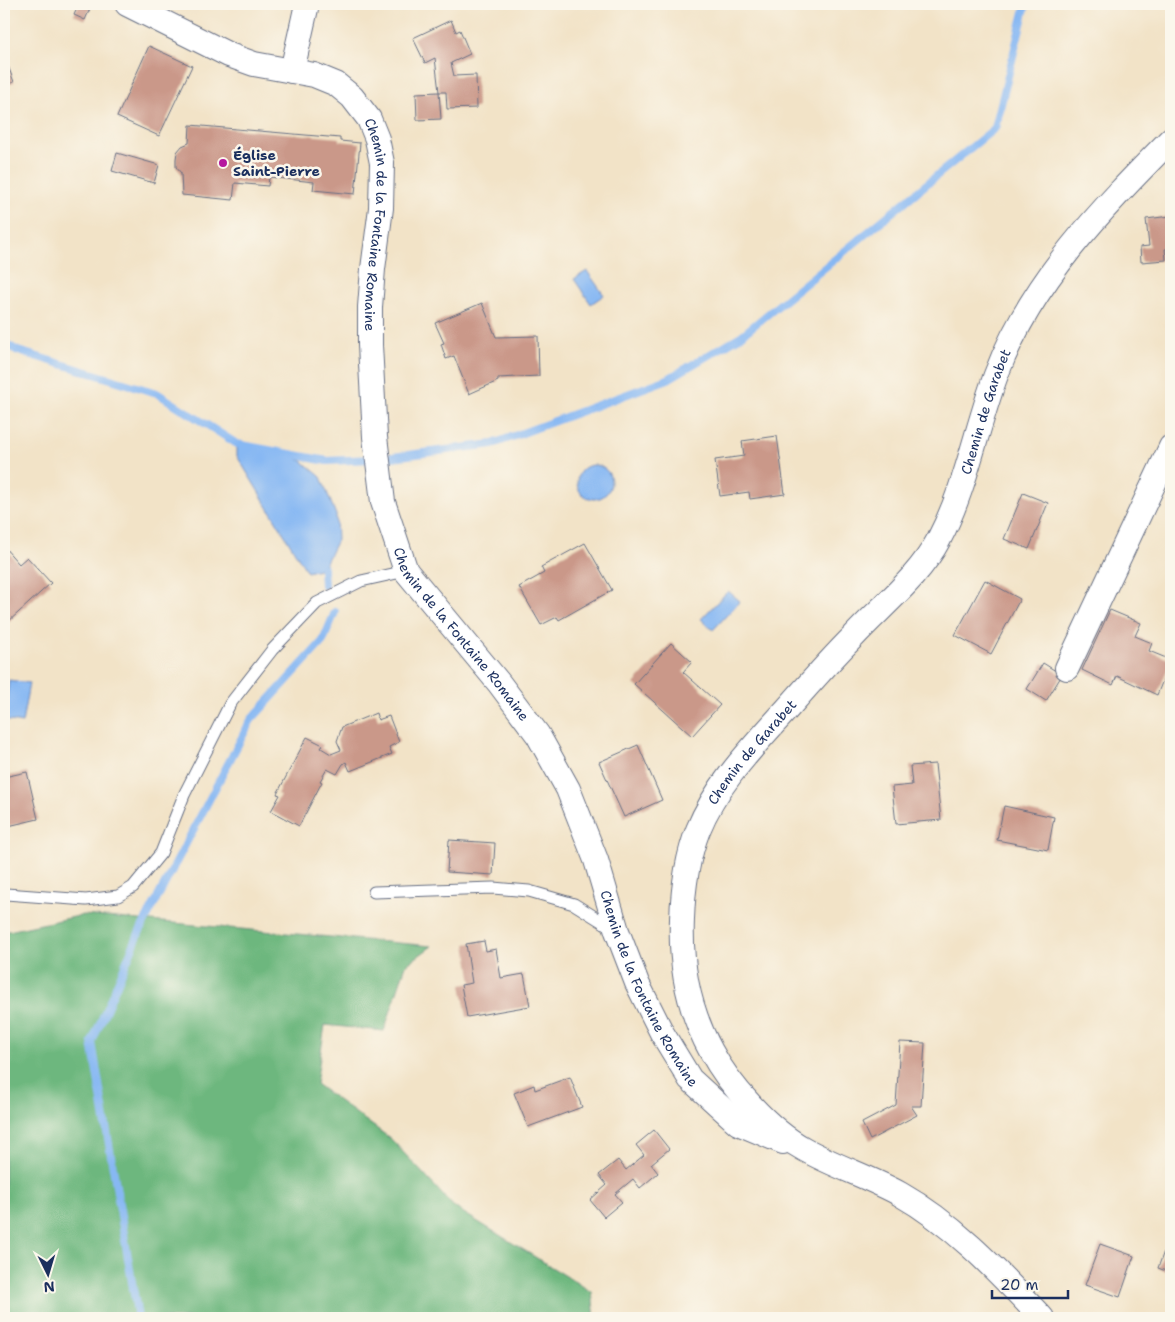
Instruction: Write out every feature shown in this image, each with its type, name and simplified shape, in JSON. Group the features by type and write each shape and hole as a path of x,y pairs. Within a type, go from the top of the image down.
{"street":[{"name":"Chemin de la Fontaine Romaine","path":"127,4 229,56 254,64 314,75 336,84 352,96 369,119 377,139 382,163 381,208 370,307 375,438 383,502 406,571 500,683 538,735 568,789 596,860 618,931 637,983 662,1033 690,1079 738,1123 801,1148"},
{"path":"292,70 308,4"},
{"name":"Chemin de Garabet","path":"1042,1318 978,1253 940,1221 899,1194 801,1148 773,1126 749,1103 729,1080 711,1052 696,1018 689,996 682,961 682,908 687,867 698,830 714,798 739,762 850,639 924,564 939,539 954,506 997,372 1022,320 1045,282 1079,236 1171,139"},
{"path":"1067,668 1171,447"}],"lane":[{"path":"6,894 86,900 118,896 133,887 161,853 184,795 230,704 272,650 317,603 361,581 406,571"},
{"path":"374,892 493,888 529,891 574,904 618,931"}],"green space":[{"path":"83,915 432,946 406,965 384,1031 325,1025 316,1084 391,1139 454,1207 592,1292 595,1318 4,1318 4,932"}],"water":[{"path":"587,271 604,295 591,304 574,279"},
{"path":"237,444 283,452 302,461 321,477 336,515 337,540 323,568 307,572 237,456"},
{"path":"594,465 606,470 611,482 606,494 594,499 582,494 577,482 582,470"},
{"path":"728,591 740,601 713,630 701,619"},
{"path":"9,680 29,683 22,723 4,720"}],"building":[{"path":"79,4 92,4 85,20 74,15"},
{"path":"451,20 456,32 460,30 470,54 451,63 454,76 476,75 477,108 447,109 446,92 439,92 435,58 425,63 413,38"},
{"path":"149,46 192,66 159,136 117,117"},
{"path":"4,55 14,82 4,86"},
{"path":"439,92 441,119 417,120 416,93"},
{"path":"190,125 340,138 340,141 360,143 355,194 313,190 314,182 269,177 268,186 235,183 233,200 182,195 181,173 176,167 176,159 177,152 182,146 189,143"},
{"path":"117,153 159,165 154,183 112,171"},
{"path":"1171,216 1171,249 1165,249 1166,260 1141,262 1140,247 1149,246 1146,219"},
{"path":"482,303 496,337 538,336 539,376 498,378 498,381 469,394 454,356 446,359 441,344 444,343 435,323"},
{"path":"777,436 785,494 750,499 749,492 720,496 715,460 744,456 742,441"},
{"path":"1023,493 1048,503 1029,549 1004,539"},
{"path":"585,543 612,590 559,620 557,617 541,625 519,587 544,573 541,567"},
{"path":"4,547 19,564 27,557 51,583 8,622 4,616"},
{"path":"985,580 1020,599 991,654 955,635"},
{"path":"1110,610 1141,623 1135,636 1152,643 1149,651 1171,660 1157,695 1117,676 1113,685 1082,670"},
{"path":"671,643 692,662 683,672 720,705 692,736 634,684"},
{"path":"1043,663 1062,675 1046,701 1027,689"},
{"path":"376,713 378,720 389,716 399,742 389,747 392,754 350,771 346,762 337,774 327,769 299,826 271,811 280,795 277,794 307,737 323,745 321,748 331,754 341,750 337,741 342,727"},
{"path":"638,745 662,800 624,817 599,762"},
{"path":"935,764 941,820 896,824 892,787 912,785 910,766"},
{"path":"27,772 38,819 4,827 4,777"},
{"path":"1004,806 1054,817 1048,850 997,840"},
{"path":"449,840 495,843 493,875 447,872"},
{"path":"484,941 486,951 496,949 501,978 524,974 530,1006 467,1017 461,985 472,983 466,944"},
{"path":"900,1042 925,1043 921,1106 911,1106 917,1115 870,1140 862,1123 896,1105"},
{"path":"570,1077 582,1107 528,1127 514,1093 534,1085 535,1090"},
{"path":"654,1130 669,1149 651,1164 658,1173 640,1188 633,1179 615,1194 622,1202 604,1217 590,1200 607,1185 599,1175 618,1160 626,1170 644,1155 636,1145"},
{"path":"1171,1232 1171,1273 1158,1268"},
{"path":"1100,1244 1134,1256 1120,1297 1085,1285"}],"waterway":[{"path":"385,458 493,444 668,379 741,336 995,128 1026,4"},
{"path":"4,343 18,351 157,393 237,444 327,461 373,459"},
{"path":"323,568 324,585"},
{"path":"138,1318 92,1042 139,933 251,720 323,641 335,612"}],"place":[{"name":"Église Saint-Pierre","path":"223,163"}]}
